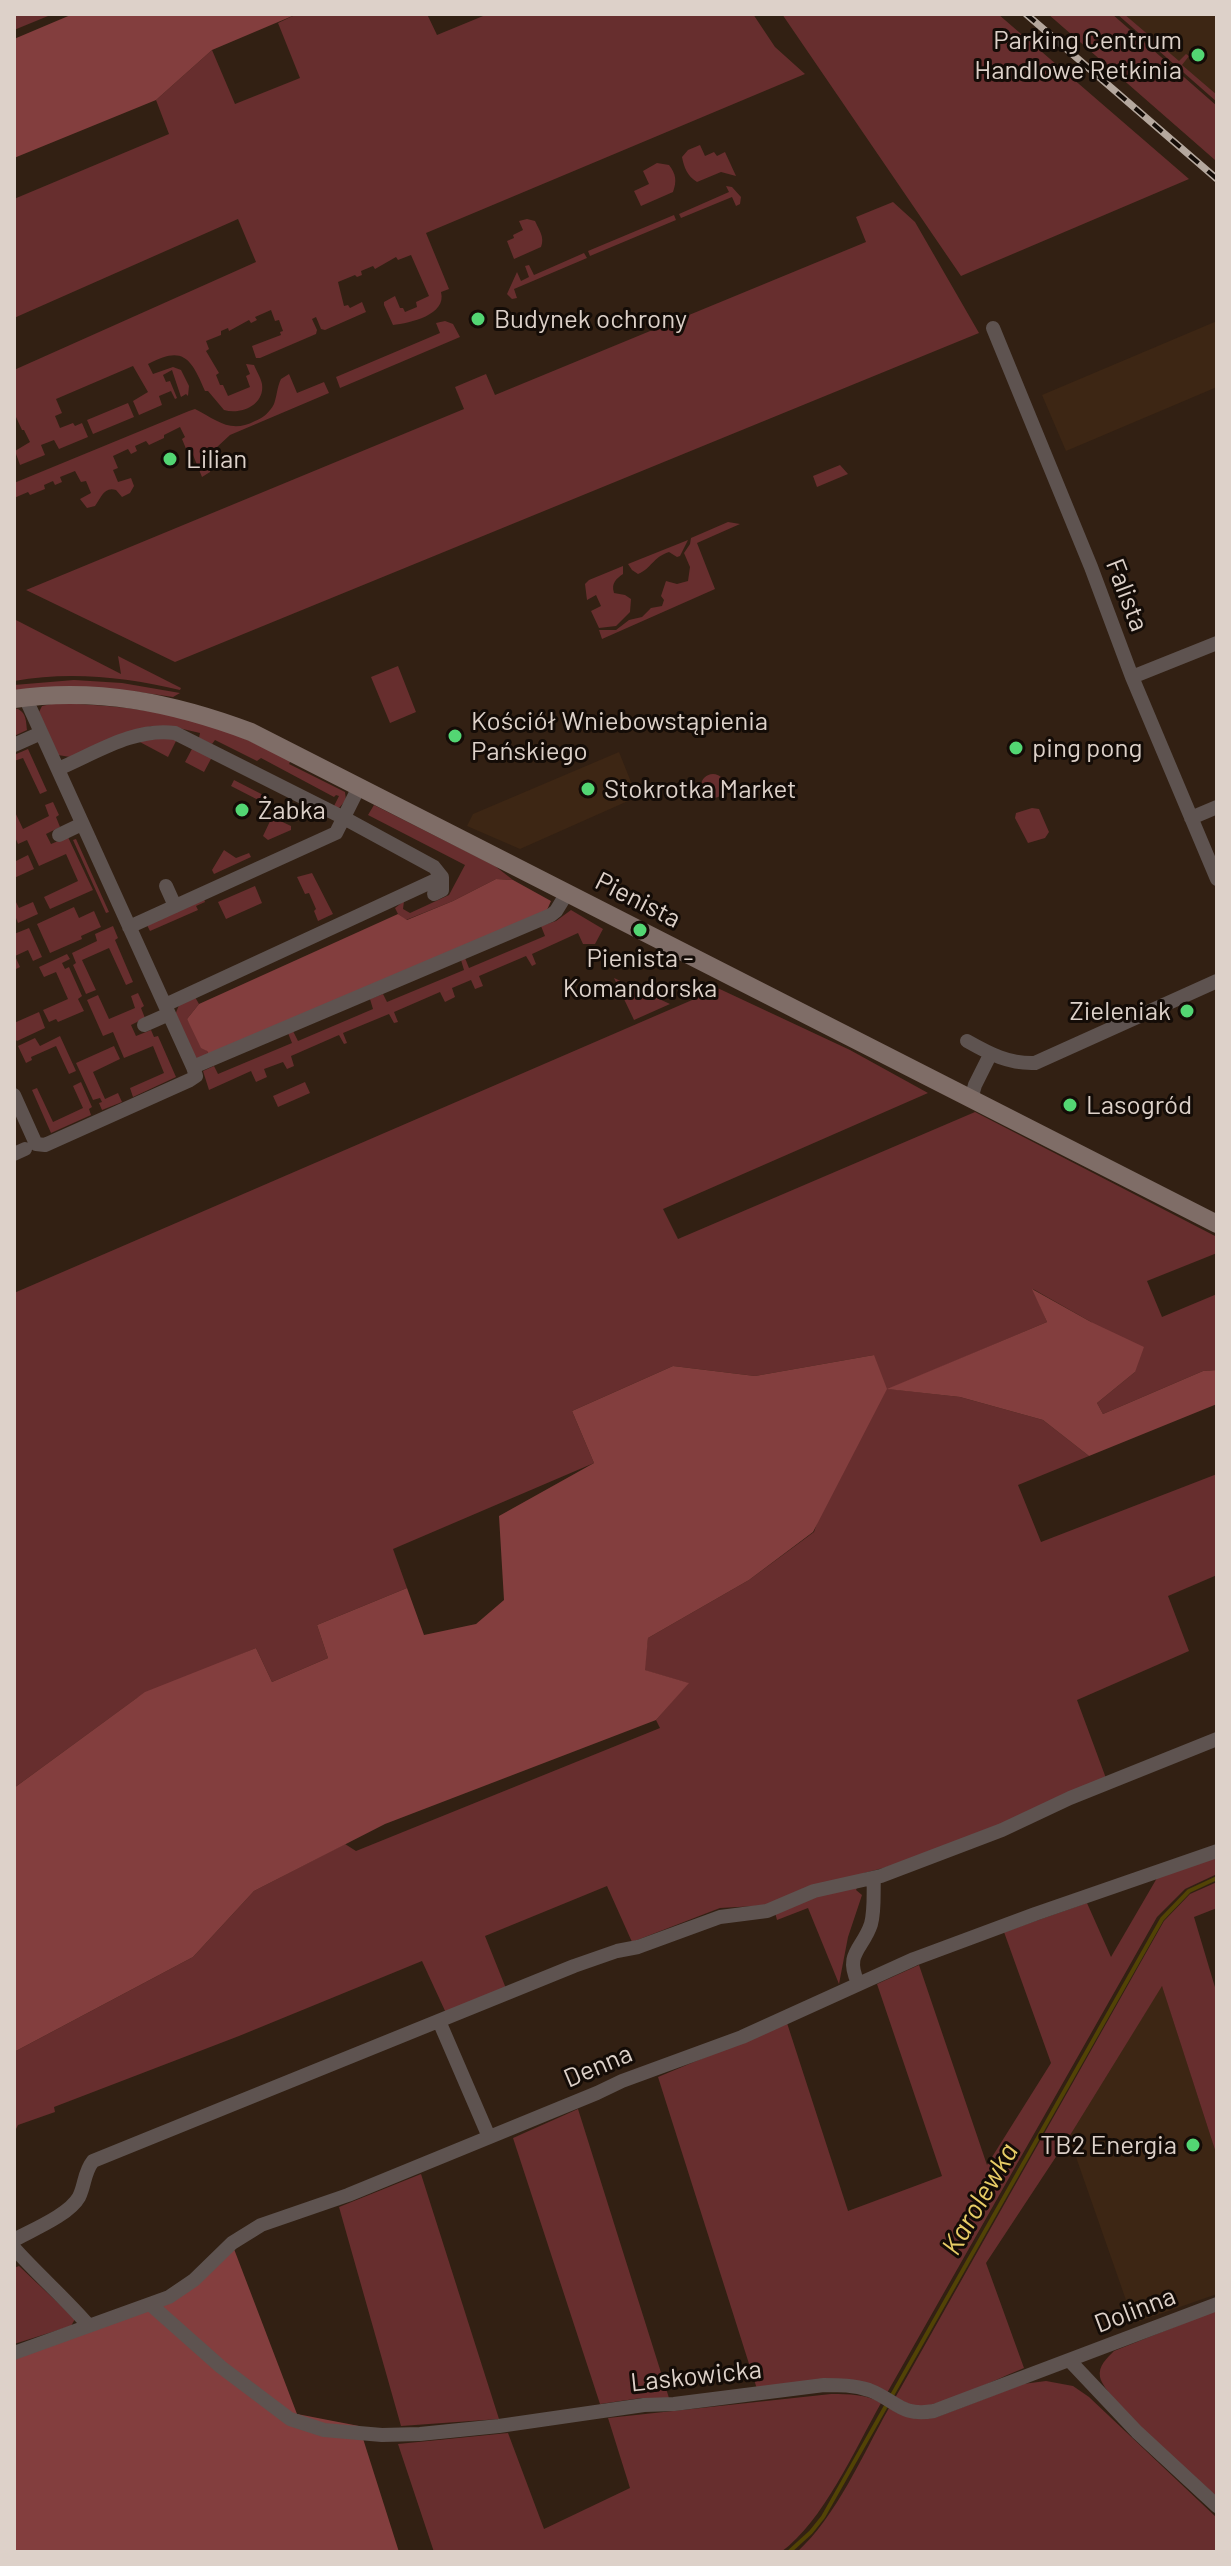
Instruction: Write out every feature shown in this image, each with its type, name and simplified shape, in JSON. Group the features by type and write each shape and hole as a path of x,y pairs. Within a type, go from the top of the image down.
{"street":[{"name":"Falista","path":"993,328 1091,567 1132,677 1217,879"},
{"path":"1132,677 1217,643"},
{"name":"Pienista","path":"19,698 108,696 182,709 251,732 1217,1224"},
{"path":"14,1095 36,1144 45,1145 196,1075 58,769 41,733 19,698"},
{"path":"58,769 134,737 152,732 175,733 434,867 442,877 442,890 434,894"},
{"path":"14,745 41,733"},
{"path":"129,927 332,835 339,830 359,787"},
{"path":"1191,818 1217,807"},
{"path":"59,835 82,824"},
{"path":"144,1025 167,1010 442,877"},
{"path":"166,886 175,906"},
{"path":"193,1067 551,915 567,893"},
{"path":"967,1041 990,1055 1017,1064 1035,1063 1217,981"},
{"path":"971,1099 990,1055"},
{"path":"14,2240 70,2208 78,2199 85,2174 93,2161 574,1966 720,1917 767,1911 814,1891 874,1878 1002,1830 1070,1798 1217,1739"},
{"name":"Denna","path":"14,2353 169,2297 194,2280 232,2243 261,2225 348,2195 622,2081 742,2037 858,1983 1010,1923 1217,1851"},
{"path":"858,1983 852,1961 871,1926 874,1878"},
{"path":"439,2021 489,2137"},
{"path":"14,2248 89,2326"},
{"name":"Laskowicka","path":"150,2304 221,2367 290,2419 324,2430 382,2435 499,2426 644,2405 824,2385 845,2385 875,2393 903,2409 918,2413 934,2411 1070,2361"},
{"name":"Dolinna","path":"1070,2361 1217,2304"},
{"path":"1070,2361 1137,2432 1217,2506"}],"shaded area":[{"path":"14,14 53,14 14,30"},
{"path":"73,14 297,14 212,50 156,100 14,158 14,39"},
{"path":"297,14 427,14 437,35 488,14 753,14 775,47 805,74 426,233 449,289 441,292 438,307 426,316 393,325 384,305 395,296 405,312 417,307 416,302 429,296 411,255 398,260 396,257 375,269 373,266 361,271 362,275 338,282 344,306 350,308 362,302 366,312 325,330 321,329 316,317 312,319 316,334 260,358 256,358 252,346 281,335 283,331 271,310 255,317 257,320 251,323 249,320 229,331 228,328 221,331 221,335 206,341 209,349 206,351 228,396 250,387 246,364 254,365 261,382 260,398 244,410 224,410 205,391 195,370 184,358 178,355 160,358 148,364 153,374 173,367 181,370 189,386 188,396 181,397 172,370 163,375 166,382 170,381 177,398 171,391 159,396 162,405 139,415 133,401 148,392 133,366 56,399 62,413 55,416 60,428 82,423 88,437 59,449 54,440 41,445 45,455 20,465 15,451 30,442 14,417 14,370 256,262 238,219 14,318 14,199 169,134 156,100 212,50 235,104 300,78 278,23"},
{"path":"782,14 998,14 1189,179 961,276"},
{"path":"1048,14 1112,14 1217,106 1217,158 1215,160"},
{"path":"1117,14 1124,14 1179,61 1186,54 1189,56 1182,65 1217,95 1217,102"},
{"name":"Parking Centrum Handlowe Retkinia","path":"1118,14 1217,14 1217,101"},
{"path":"700,145 705,156 725,152 736,176 721,172 697,182 694,180 686,171 682,157 688,150"},
{"path":"657,163 669,165 673,171 673,192 641,206 634,191 649,184 643,171"},
{"path":"726,186 732,187 741,197 740,204 736,206 732,197 681,218 679,214 729,192"},
{"path":"893,202 915,222 979,333 175,662 26,590 464,409 455,387 486,374 495,395 866,242 856,217"},
{"path":"674,215 676,220 590,256 588,251"},
{"path":"519,221 535,221 542,237 541,247 514,259 507,241 523,230"},
{"path":"584,253 587,258 514,289 517,298 512,299 507,294 517,272 521,281 529,277 525,266 529,265 534,275"},
{"path":"445,321 453,324 460,337 340,388 336,377 440,333 436,323"},
{"path":"1217,321 1217,387 1066,451 1042,395"},
{"path":"289,374 297,393 324,382 329,393 230,435 216,448 210,472 202,477 193,455 189,456 180,427 149,445 146,441 135,446 137,451 131,454 128,449 113,456 118,468 113,470 118,482 131,478 134,486 130,493 122,497 116,490 108,490 95,506 87,508 80,499 91,493 86,481 81,482 75,471 60,477 62,482 55,485 53,481 44,485 45,489 14,498 14,483 195,409 231,426 258,420 272,407 281,379"},
{"path":"128,403 134,417 93,434 87,420"},
{"path":"840,465 848,474 817,487 813,476"},
{"path":"728,522 740,524 697,543 715,589 602,639 599,630 616,630 629,620 642,617 651,608 662,606 664,600 661,596 666,581 677,584 688,581 690,567 684,553 691,538"},
{"path":"688,540 680,556 669,552 664,554 638,574 628,564"},
{"path":"623,566 623,574 615,582 613,590 631,599 630,612 616,626 599,628 591,611 601,606 596,595 587,600 585,584"},
{"path":"14,619 121,674 118,656 181,688 97,677 56,676 14,681"},
{"path":"398,666 416,712 390,723 371,677"},
{"path":"74,680 122,683 180,693 173,697 132,691 14,691 14,685"},
{"path":"56,703 137,709 216,727 291,760 289,764 345,792 346,800 339,808 333,808 339,796 334,797 261,758 257,761 215,740 212,744 199,738 200,733 170,726 151,726 70,757 58,755 39,712 42,706"},
{"path":"14,708 23,713 27,730 14,736"},
{"path":"148,738 177,739 168,757 138,741"},
{"path":"193,747 212,757 204,772 185,762"},
{"path":"28,749 47,791 40,794 23,758 14,761 14,755"},
{"path":"619,752 637,797 520,849 467,826 473,814"},
{"path":"713,774 722,777 725,786 722,795 713,798 704,795 701,786 704,777"},
{"path":"234,780 271,799 268,805 231,786"},
{"path":"53,802 60,827 46,834 51,844 68,837 93,890 50,909 44,897 78,881 66,854 39,866 27,840 18,844 14,835 14,810 23,829 49,816 45,805"},
{"path":"374,805 495,866 513,880 496,879 406,920 395,908 404,901 403,909 410,913 449,895 465,865 368,815"},
{"path":"1039,809 1049,832 1045,838 1028,843 1015,818 1016,813"},
{"path":"272,817 291,826 291,830 268,840 263,836"},
{"path":"76,839 109,912 106,913 73,840"},
{"path":"224,850 236,858 249,853 251,857 214,874 212,870"},
{"path":"28,855 34,869 14,878 14,862"},
{"path":"312,873 333,914 318,921 309,893 305,894 297,877"},
{"path":"496,879 513,880 551,901 547,910 210,1056 201,1048 187,1019 199,1004 398,914 407,920"},
{"path":"255,886 262,903 226,919 218,902"},
{"path":"14,898 19,908 33,902 38,914 18,923"},
{"path":"204,899 205,902 196,906 198,910 150,931 147,925"},
{"path":"74,907 79,918 94,911 101,927 50,953 37,924"},
{"path":"571,910 603,929 595,944 583,944 578,933 532,954 536,964 532,966 526,956 479,976 483,986 475,989 471,980 452,988 455,997 445,1002 440,992 394,1012 398,1022 394,1023 389,1014 343,1033 347,1043 344,1044 339,1035 291,1056 294,1066 287,1069 283,1062 264,1069 267,1077 256,1082 251,1071 209,1090 203,1071 214,1066 218,1074 292,1043 288,1033 293,1031 298,1041 373,1009 370,999 383,994 387,1002 464,970 461,960 465,958 469,968 545,936 541,926 556,921"},
{"path":"113,926 118,938 115,940 133,982 126,985 109,948 82,960 96,990 86,994 73,965 76,963 72,953 97,941 95,934"},
{"path":"29,928 42,957 33,961 28,950 15,956 20,967 14,970 14,934"},
{"path":"67,954 70,959 62,963 65,969 69,967 82,996 78,999 84,1011 58,1022 56,1019 49,1022 43,1010 68,999 56,972 44,977 39,967"},
{"path":"614,978 670,1004 634,1020"},
{"path":"709,984 850,1050 928,1093 663,1209 678,1239 975,1112 1217,1237 1217,1253 1147,1281 1162,1317 1217,1294 1217,1370 1203,1371 1103,1414 1097,1403 1135,1372 1091,1322 1033,1289 1047,1322 889,1389 960,1397 1043,1420 1089,1456 1018,1485 1041,1542 1217,1474 1217,1575 1168,1596 1189,1651 1077,1700 1110,1789 864,1873 856,1890 862,1895 848,1937 839,1984 808,1908 777,1920 773,1905 720,1908 632,1942 607,1886 485,1936 507,1991 446,2013 422,1961 54,2107 55,2112 18,2125 14,2133 14,2052 193,1957 254,1891 345,1844 356,1851 660,1728 656,1720 688,1683 644,1670 648,1638 749,1580 814,1532 874,1355 755,1376 673,1366 572,1411 594,1463 393,1549 407,1588 317,1625 328,1658 272,1682 256,1648 137,1698 14,1788 14,1293 706,994"},
{"path":"138,993 145,1018 131,1025 136,1036 151,1030 154,1037 158,1036 176,1077 133,1097 130,1088 164,1073 153,1046 124,1058 113,1032 103,1036 87,1000 98,995 109,1019 135,1008 131,996"},
{"path":"195,997 199,1004 187,1019 210,1056 198,1059 175,1015 179,1005"},
{"path":"39,1012 45,1028 17,1041 14,1038 14,1023"},
{"path":"60,1036 76,1071 69,1074 56,1046 31,1057 32,1060 26,1063 18,1046 35,1038 40,1046"},
{"path":"114,1046 120,1059 93,1072 105,1099 118,1093 122,1102 102,1110 100,1098 93,1100 76,1063"},
{"path":"81,1082 92,1107 89,1109 91,1115 51,1133 32,1090 37,1088 53,1122 83,1108 73,1086"},
{"path":"305,1082 310,1093 278,1107 273,1096"},
{"path":"1032,1289 1144,1347 1135,1372 1097,1403 1103,1414 1203,1371 1217,1370 1217,1404 1089,1456 1043,1420 960,1397 887,1389 1047,1322"},
{"path":"874,1355 887,1389 813,1532 749,1580 648,1638 645,1670 689,1683 656,1720 385,1824 254,1891 193,1957 14,2052 14,1788 145,1692 256,1648 272,1682 328,1658 317,1625 407,1588 424,1635 476,1624 504,1600 499,1516 594,1463 572,1411 673,1366 755,1376"},
{"path":"1217,1856 1217,1874 1185,1889 1157,1917 887,2393 757,2389 658,2077 787,2023 848,2211 942,2176 877,1984 919,1965 987,2165 1051,2063 1004,1932 1087,1903 1111,1957 1157,1878"},
{"path":"1217,1882 1217,1908 1194,1917 1217,1994 1217,2156 1162,1986 1069,2137 986,2263 1024,2368 929,2405 913,2405 895,2398 1164,1921 1190,1894"},
{"path":"1162,1985 1217,2156 1217,2294 1134,2323 1069,2137"},
{"path":"578,2109 669,2398 641,2398 600,2404 513,2138"},
{"path":"421,2174 499,2419 401,2426 339,2207"},
{"path":"234,2249 297,2414 359,2426 399,2552 14,2552 14,2359 172,2302"},
{"path":"19,2266 75,2319 71,2326 14,2344 14,2268"},
{"path":"1217,2310 1217,2497 1117,2402 1105,2388 1100,2369 1114,2351"},
{"path":"1046,2381 1073,2386 1089,2397 1217,2518 1217,2552 797,2552 836,2503 889,2408 912,2418 937,2417 1023,2384"},
{"path":"831,2394 863,2396 881,2403 824,2504 811,2523 781,2552 434,2552 398,2444 508,2433 544,2529 630,2488 608,2418"}],"waterway":[{"name":"Karolewka","path":"789,2552 823,2517 1162,1919 1189,1891 1217,1878"}],"railway":[{"path":"1026,14 1217,179"}],"place":[{"name":"Parking Centrum Handlowe Retkinia","path":"1198,55"},
{"name":"Budynek ochrony","path":"478,319"},
{"name":"Lilian","path":"170,459"},
{"name":"Kościół Wniebowstąpienia Pańskiego","path":"455,736"},
{"name":"ping pong","path":"1016,748"},
{"name":"Stokrotka Market","path":"588,789"},
{"name":"Żabka","path":"242,810"},
{"name":"Pienista - Komandorska","path":"640,930"},
{"name":"Zieleniak","path":"1187,1011"},
{"name":"Lasogród","path":"1070,1105"},
{"name":"TB2 Energia","path":"1193,2145"}]}
